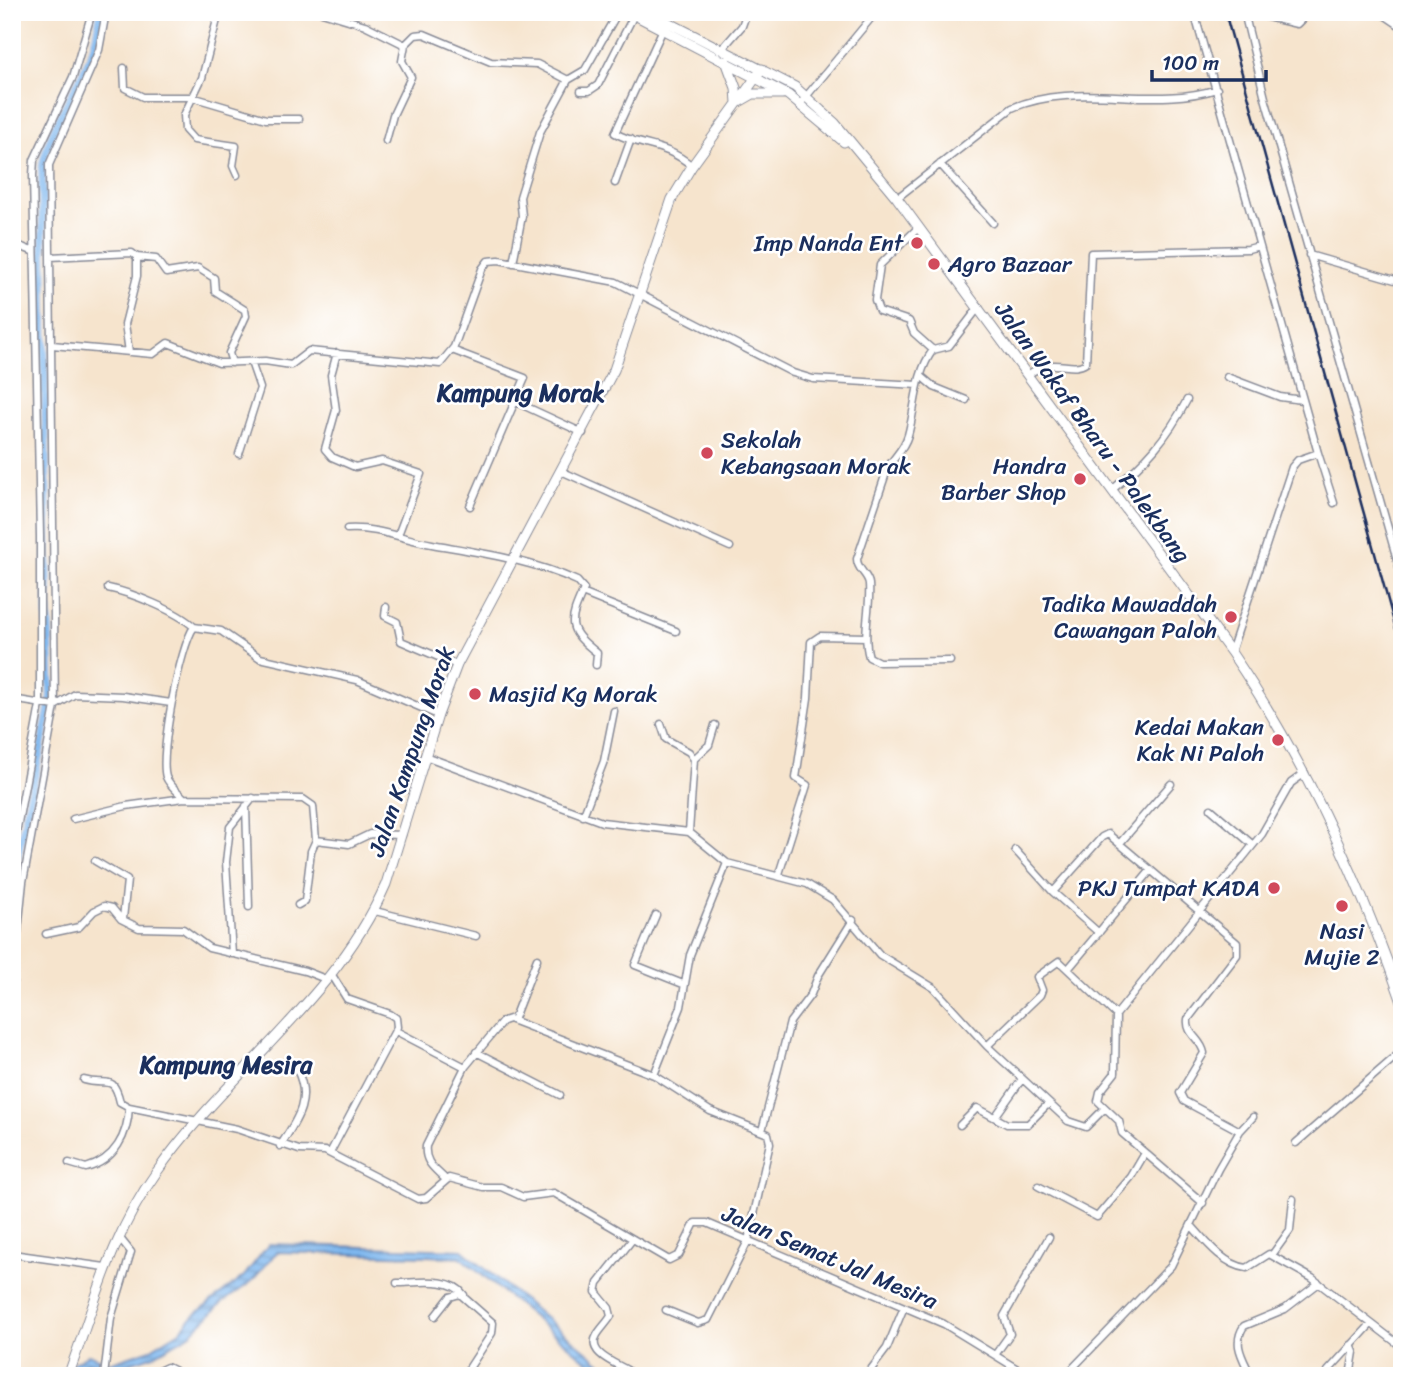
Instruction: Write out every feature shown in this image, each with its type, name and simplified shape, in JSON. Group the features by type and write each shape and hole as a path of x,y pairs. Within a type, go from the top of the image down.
{"main road":[{"name":"Jalan Wakaf Bharu - Palekbang","path":"648,12 722,49 803,100 863,159 897,198 1271,710 1305,773 1370,918 1402,1002"},
{"name":"Jalan Wakaf Bharu - Palekbang","path":"631,14 726,61 759,72 788,95 803,100"},
{"path":"726,61 734,81 737,103 753,94 771,92 788,95"},
{"name":"Jalan Kampung Morak","path":"68,1376 105,1267 156,1173 197,1120 330,978 375,911 402,835 438,715 457,665 583,433 614,370 666,214 692,166 759,72"}],"street":[{"path":"12,855 41,705 40,536 32,251 34,160 74,77 92,12"},
{"path":"12,989 23,882 54,706 50,160 99,50 106,12"},
{"path":"219,12 202,78 184,115 188,136 200,142 236,146 233,166 237,175"},
{"path":"322,12 365,25 405,45"},
{"path":"513,263 522,216 520,197 540,132 568,80 585,70 618,12"},
{"path":"722,49 741,27 747,12"},
{"path":"803,100 876,12"},
{"path":"1194,12 1302,400 1334,503"},
{"path":"1309,12 1297,24 1245,12 1309,256 1402,577"},
{"path":"1380,12 1402,27"},
{"path":"581,91 589,91 598,85 631,14"},
{"path":"663,29 615,133 669,150 692,166"},
{"path":"386,141 393,115 411,77 402,61 405,45 415,35 424,34 491,62 537,64 568,80"},
{"path":"124,68 125,88 132,94 192,97 265,119 299,119"},
{"path":"897,198 1012,108 1032,99 1089,95 1181,97 1217,89"},
{"path":"615,183 631,139"},
{"path":"940,164 993,223"},
{"path":"919,227 883,260 875,300 879,311 909,321 914,333 933,349"},
{"path":"12,243 32,251"},
{"path":"1028,375 1053,363 1074,367 1086,363 1091,253 1248,249 1259,246"},
{"path":"50,257 132,253 137,257 156,259 166,273 197,267 214,278 216,292 245,310 246,316 229,353 232,363"},
{"path":"1309,256 1402,282"},
{"path":"129,352 125,324 137,276 137,257"},
{"path":"52,345 155,354 168,343 219,363 290,365 308,351 434,365 444,361 452,350 485,264 493,260 575,275 596,276 640,295 793,373 813,379 918,386"},
{"path":"933,349 949,346 979,307"},
{"path":"933,349 918,386 908,435 898,456 888,467 858,553 857,565 869,581 866,637 867,652 873,661 950,661"},
{"path":"452,350 525,376 470,506"},
{"path":"337,353 331,375 337,400 325,449 328,454 355,467 382,461 421,474 398,535"},
{"path":"239,454 260,388 251,362"},
{"path":"921,376 942,391 966,400"},
{"path":"1227,377 1280,397 1302,400"},
{"path":"1112,490 1149,459 1169,434 1187,400"},
{"path":"516,402 583,433"},
{"path":"1231,652 1292,467 1298,460 1318,453"},
{"path":"561,471 730,548"},
{"path":"348,529 371,529 484,551 577,581 582,585 582,593 571,622 577,638 597,653 596,664"},
{"path":"108,588 125,592 183,617 194,627 221,631 260,658 357,680 438,715"},
{"path":"582,593 676,631"},
{"path":"386,607 385,616 397,622 399,638 403,643 457,665"},
{"path":"184,798 167,779 165,768 172,703 188,638 194,627"},
{"path":"779,874 807,785 796,778 807,698 811,642 820,636 866,637"},
{"path":"12,699 54,706 75,694 123,696 172,703"},
{"path":"583,816 604,761 614,711"},
{"path":"660,724 666,739 689,752 694,759 689,832"},
{"path":"694,759 709,745 716,725"},
{"path":"425,756 583,816 613,824 689,832 727,863 779,874 807,884 834,900 880,955 934,988 987,1046 1068,1121 1081,1128 1105,1108"},
{"path":"1203,1203 1122,1133 1119,1121 1098,1098 1115,1073 1116,1015 1253,845 1291,783 1305,773"},
{"path":"1120,843 1171,783"},
{"path":"73,819 126,806 184,798 307,800 313,806 316,840 311,851 305,900 298,905"},
{"path":"232,954 226,861 231,825 253,798"},
{"path":"246,806 249,907"},
{"path":"1211,809 1253,845"},
{"path":"316,840 349,844 370,834 402,835"},
{"path":"1053,892 1105,835 1120,843 1235,940 1239,949 1188,1019 1189,1032 1200,1043 1204,1053 1181,1089 1180,1096 1240,1131"},
{"path":"1015,850 1053,892 1099,933"},
{"path":"95,862 127,880 121,910 123,921"},
{"path":"654,1075 681,1007 690,955 727,863"},
{"path":"1069,968 1152,870"},
{"path":"46,934 79,927 94,911 104,906 112,908 123,921 142,929 186,929 209,948 330,978 347,999 394,1016 397,1022 396,1031 330,1153"},
{"path":"375,911 476,936"},
{"path":"656,915 635,965 683,984"},
{"path":"762,1131 790,1022 811,994 818,976 853,920"},
{"path":"514,1018 537,960"},
{"path":"987,1046 1042,993 1039,975 1059,961 1116,1015"},
{"path":"84,1080 110,1082 118,1089 120,1101 129,1107 237,1129 280,1146 330,1153 418,1199 430,1196 445,1179 428,1163 426,1146 465,1066 503,1021 514,1018 560,1041 654,1075 710,1111 768,1134 770,1143 748,1241 706,1322 698,1323 666,1310"},
{"path":"396,1031 465,1066"},
{"path":"1296,1143 1402,1051"},
{"path":"477,1052 560,1095"},
{"path":"280,1146 303,1106 303,1083 297,1070"},
{"path":"995,1116 1022,1079"},
{"path":"961,1125 977,1108 1007,1124 1028,1124 1048,1104"},
{"path":"69,1163 86,1168 110,1154 125,1134 129,1107"},
{"path":"1065,1376 1171,1266 1240,1131 1253,1117"},
{"path":"1038,1186 1097,1217 1131,1177 1144,1153"},
{"name":"Jalan Semat Jal Mesira","path":"445,1179 500,1187 523,1197 552,1193 583,1208 669,1260 679,1255 691,1227 701,1221 944,1324 1028,1376"},
{"path":"1272,1255 1290,1230 1293,1199"},
{"path":"1191,1225 1222,1256 1245,1269 1265,1255 1272,1255 1319,1283 1402,1347"},
{"path":"104,1376 111,1318 131,1252 119,1237"},
{"path":"995,1355 1010,1334 1004,1316 1049,1237"},
{"path":"627,1370 601,1356 595,1348 595,1339 611,1316 596,1292 598,1283 632,1240"},
{"path":"12,1254 105,1267"},
{"path":"397,1283 449,1283 459,1288 465,1297 491,1318 493,1328 464,1376"},
{"path":"1251,1376 1238,1348 1237,1339 1244,1326 1285,1309 1319,1283"},
{"path":"435,1316 450,1297 455,1294 465,1297"},
{"path":"866,1376 887,1348 904,1307"},
{"path":"1328,1371 1371,1324"},
{"path":"1350,1376 1354,1352 1351,1345"},
{"path":"148,1376 167,1367 185,1376"}],"water":[{"path":"269,1244 462,1250 617,1376 605,1376 460,1257 277,1252 251,1282 223,1302 188,1336 154,1355 110,1370 88,1362 64,1376 50,1376 89,1354 109,1363 151,1349 180,1331 191,1318 244,1276"}],"waterway":[{"path":"12,931 13,876 51,701 42,170 55,127 91,54 101,12"}],"railway":[{"path":"1225,12 1402,651"}],"place":[{"name":"Imp Nanda Ent","path":"917,243"},
{"name":"Agro Bazaar","path":"934,264"},
{"name":"Sekolah Kebangsaan Morak","path":"707,453"},
{"name":"Handra Barber Shop","path":"1080,479"},
{"name":"Tadika Mawaddah Cawangan Paloh","path":"1231,617"},
{"name":"Masjid Kg Morak","path":"475,694"},
{"name":"Kedai Makan Kak Ni Paloh","path":"1278,740"},
{"name":"PKJ Tumpat KADA","path":"1274,888"},
{"name":"Nasi Mujie 2","path":"1342,906"}],"district":[{"name":"Kampung Morak","path":"521,393"},
{"name":"Kampung Mesira","path":"226,1065"}]}
